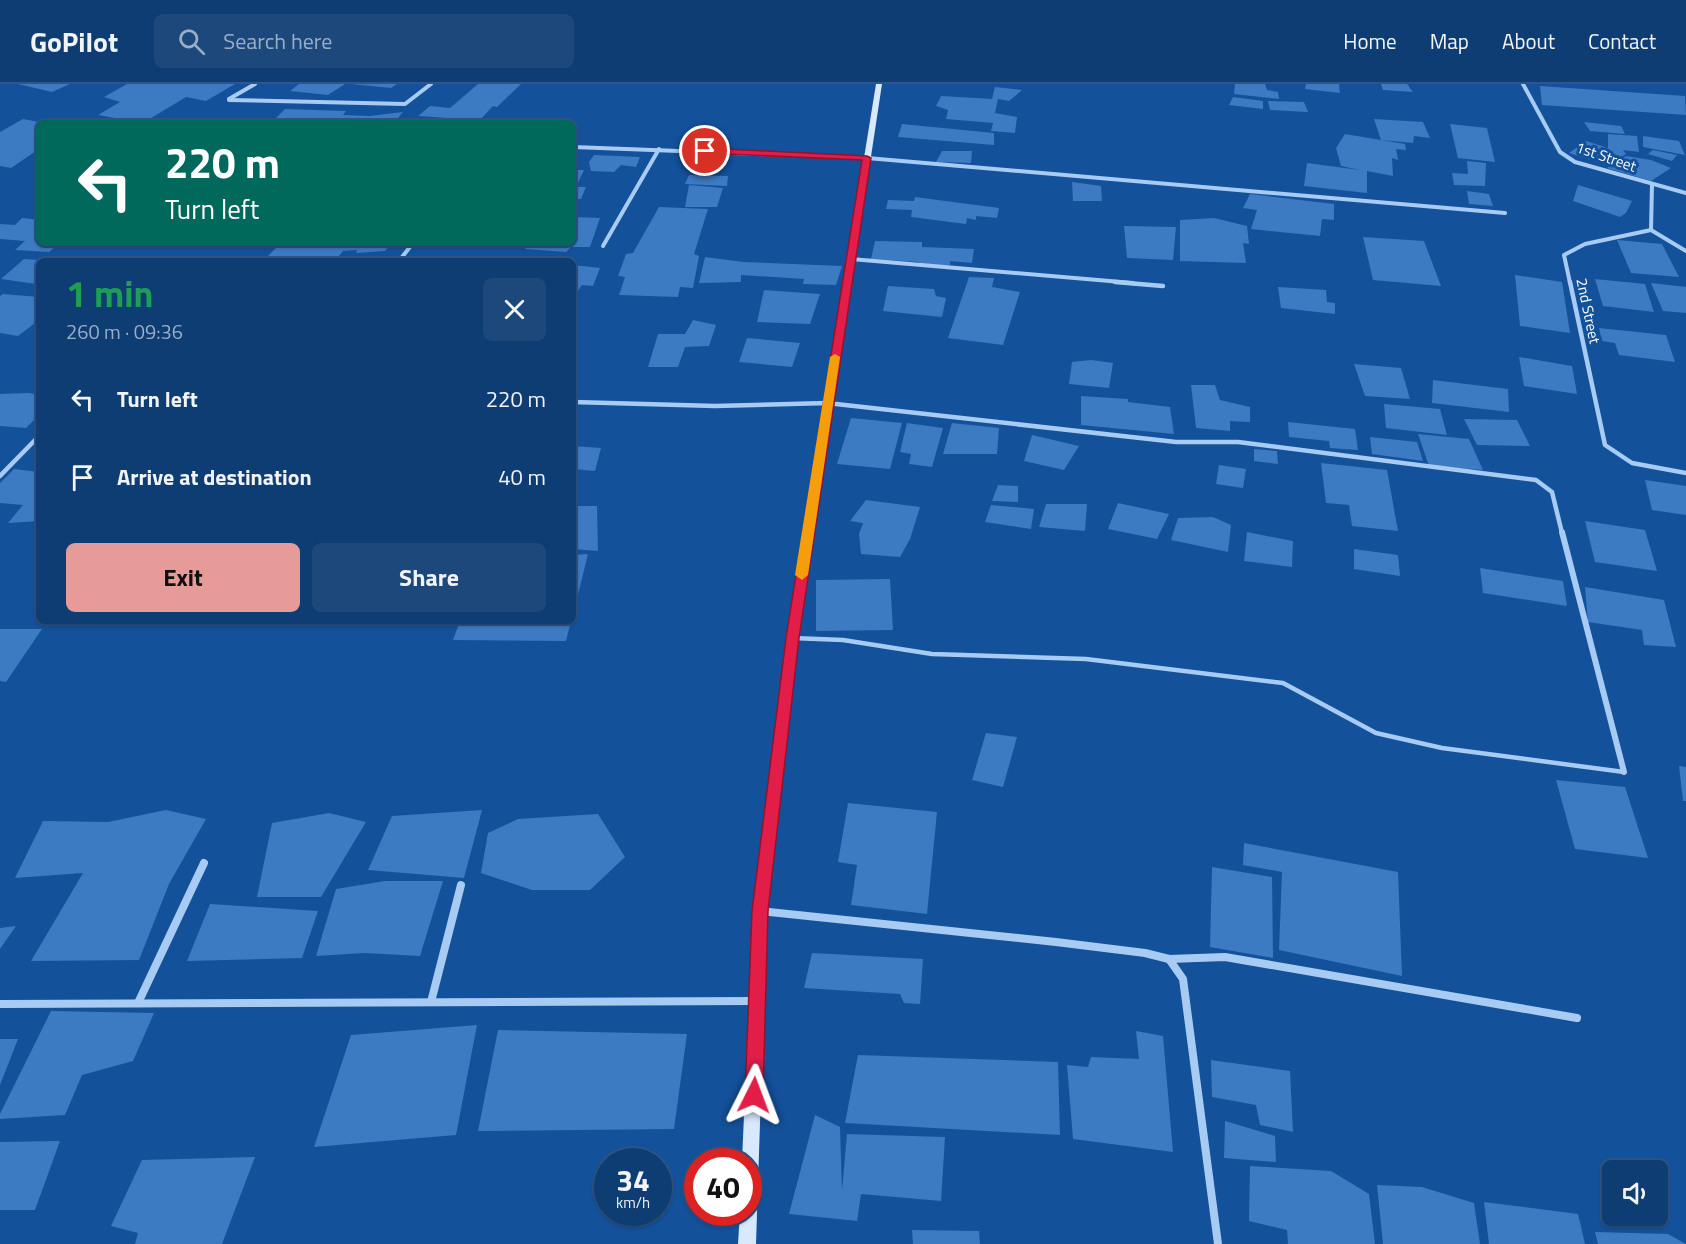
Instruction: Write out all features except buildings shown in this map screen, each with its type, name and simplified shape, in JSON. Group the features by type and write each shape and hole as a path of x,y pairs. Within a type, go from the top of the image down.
{"street":[{"path":"255,84 229,100 405,104 431,84"},
{"path":"747,1244 760,911 792,638 827,403 879,84"},
{"name":"1st Street","path":"1523,84 1560,152 1575,162 1686,193"},
{"path":"576,147 867,158 1505,213"},
{"path":"603,246 659,149"},
{"path":"1652,184 1651,230 1686,252"},
{"name":"2nd Street","path":"1651,230 1585,244 1564,255 1605,445 1616,457 1641,468 1686,473"},
{"path":"401,258 411,246"},
{"path":"850,260 1163,286"},
{"path":"576,402 715,406 827,403 1176,442 1238,442 1536,480 1552,492 1594,664 1624,772"},
{"path":"0,476 36,439"},
{"path":"138,1003 204,863"},
{"path":"431,1002 461,885"},
{"path":"760,911 1056,942 1145,953 1169,959 1225,957 1577,1017"},
{"path":"1169,959 1183,979 1218,1244"},
{"path":"0,1004 758,1001"}],"lane":[{"path":"792,638 843,640 932,654 1086,658 1283,683 1376,733 1442,748 1624,772"}],"slow traffic":[{"path":"802,575 835,357"}],"route":[{"path":"705,151 867,158 792,638 760,911 754,1095"}]}
